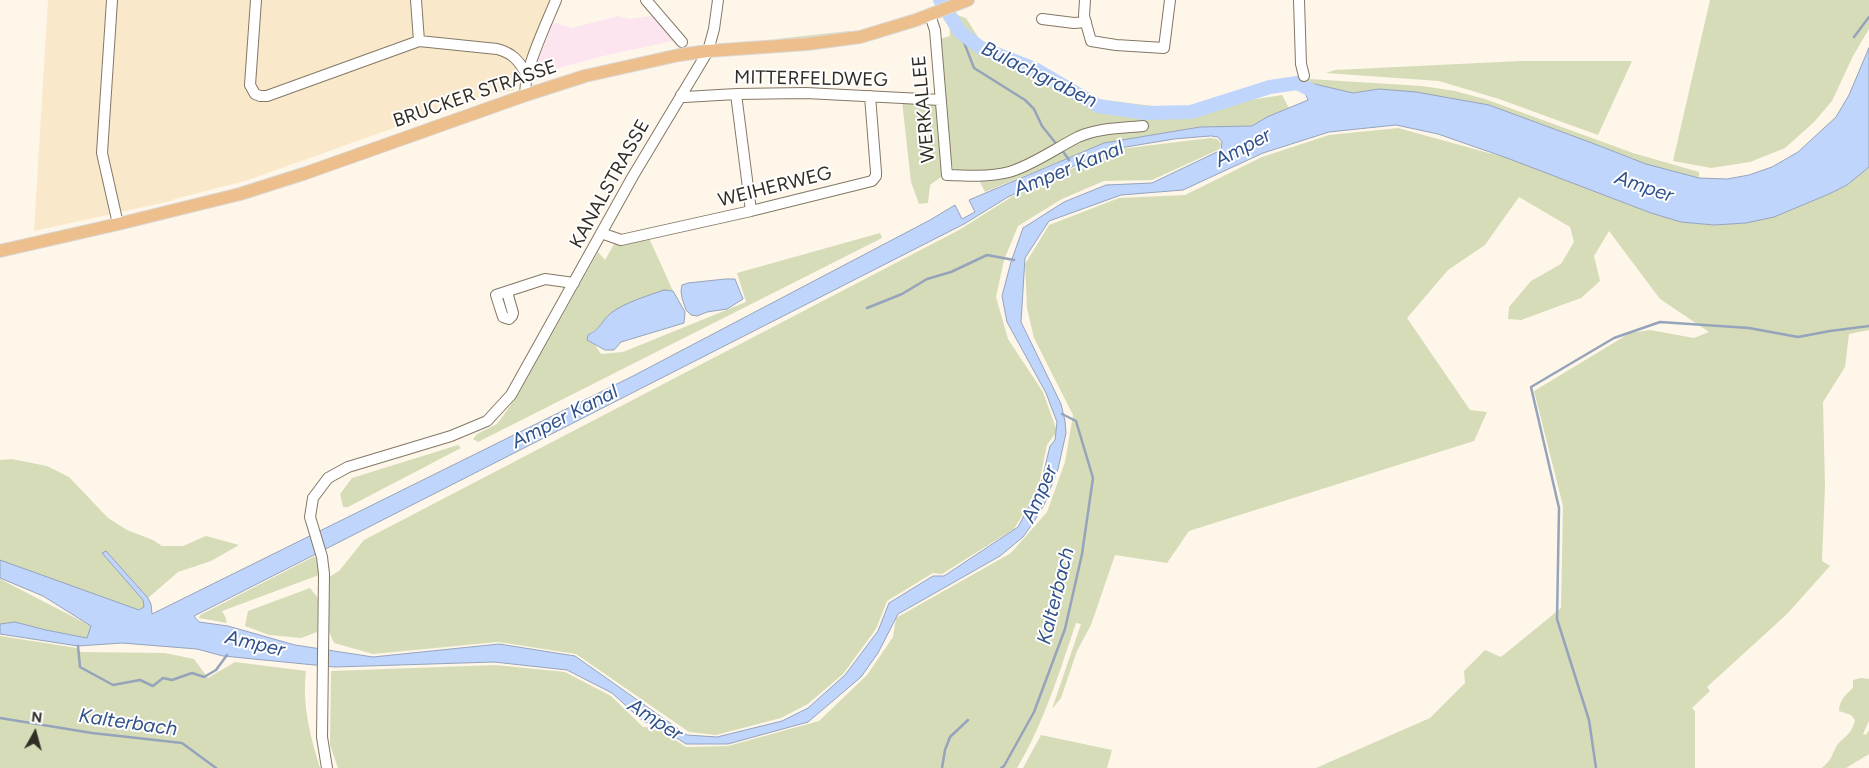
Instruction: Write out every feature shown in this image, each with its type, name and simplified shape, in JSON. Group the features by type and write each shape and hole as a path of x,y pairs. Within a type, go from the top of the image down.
{"main road":[{"name":"BRUCKER STRASSE","path":"0,251 240,194 585,76 650,61 708,51 834,41 875,33 968,0"}],"street":[{"path":"112,0 102,153 118,224"},
{"path":"256,0 250,85 255,94 260,96 291,88 419,41 497,49 506,52 520,62 527,75"},
{"path":"416,0 419,41"},
{"path":"526,95 524,88 527,75 556,0"},
{"path":"646,0 682,42"},
{"name":"KANALSTRASSE","path":"327,768 322,737 324,574 322,558 310,517 313,498 328,478 348,467 451,436 487,421 511,395 601,233 708,51 714,29 718,0"},
{"path":"1085,0 1084,16 1091,41 1096,43 1164,48 1170,0"},
{"path":"1299,0 1301,64 1304,76"},
{"name":"WERKALLEE","path":"934,13 947,175 977,176 1010,172 1060,148 1080,136 1106,130 1143,126"},
{"path":"1042,19 1074,23 1086,22"},
{"name":"MITTERFELDWEG","path":"681,95 684,97 806,93 941,100"},
{"path":"736,94 751,211"},
{"name":"WEIHERWEG","path":"601,233 621,240 751,211 872,181 876,176 876,172 870,96"},
{"path":"507,292 545,279 574,283"}],"shaded area":[{"path":"48,0 553,0 514,90 483,96 248,180 171,201 34,231"},
{"path":"656,15 677,40 603,56 533,75 552,22 572,28 618,16 630,19"}],"green space":[{"path":"1710,0 1869,0 1869,29 1853,56 1832,101 1814,122 1785,148 1750,162 1711,168 1673,161"},
{"path":"957,15 966,18 983,45 1035,63 1097,99 1177,109 1219,105 1282,95 1289,108 1267,117 1252,126 1200,127 1104,143 985,192 975,172 954,172 950,155 936,40 950,36 949,19"},
{"path":"849,31 857,32 781,41 777,39"},
{"path":"1520,61 1632,61 1598,135 1499,99 1439,81 1326,73 1335,70"},
{"path":"1309,79 1422,86 1455,91 1485,99 1633,153 1699,172 1699,178 1646,164 1489,105 1379,89 1353,93 1306,82"},
{"path":"902,101 937,103 944,175 930,185 928,203 919,204 911,182"},
{"path":"1398,128 1507,158 1651,213 1681,222 1714,225 1745,223 1774,217 1847,185 1869,167 1869,330 1849,334 1845,367 1823,402 1825,486 1822,561 1830,566 1787,614 1707,687 1710,691 1692,708 1695,711 1695,768 1316,768 1430,718 1465,683 1464,671 1485,650 1501,657 1561,608 1563,506 1534,391 1630,333 1650,330 1694,338 1709,332 1660,299 1609,231 1594,256 1600,281 1581,298 1521,320 1508,319 1509,307 1531,281 1561,264 1574,242 1570,227 1519,197 1485,245 1448,270 1407,318 1470,410 1487,412 1474,441 1189,531 1167,563 1115,555 1091,625 1077,651 1061,698 1052,709 1081,624 1076,623 1043,716 1017,768 338,768 330,745 331,671 496,665 565,672 611,696 643,727 657,728 686,747 728,746 819,721 867,675 893,637 896,618 1011,553 1047,512 1065,462 1073,415 1034,338 1027,308 1025,264 1049,225 1119,198 1185,195 1262,157 1329,135"},
{"path":"1210,138 1217,139 1221,143 1220,149 1152,180 1104,181 1062,199 1018,226 1004,260 996,297 1008,339 1043,392 1057,431 1047,445 1038,489 1014,529 942,574 933,573 887,601 876,629 843,674 808,704 781,718 716,735 689,732 576,654 498,642 373,654 334,643 327,627 329,577 339,571 364,540 959,230 1013,196 1112,150"},
{"path":"880,233 882,238 478,442 473,439 477,434 497,424 518,395 598,252 605,260 614,244 649,238 673,291 664,290 610,313 602,325 588,335 587,340 595,345 601,354 623,352 746,302 737,273"},
{"path":"458,445 461,448 348,507 343,507 340,494 352,478"},
{"path":"12,459 47,466 69,477 108,518 127,530 153,540 162,546 183,546 206,536 239,545 211,561 178,572 148,598 134,582 102,553 144,600 144,607 139,610 14,566 0,560 0,460"},
{"path":"315,556 319,575 222,611 227,623 199,618 200,615"},
{"path":"0,579 91,626 88,638 15,622 0,624"},
{"path":"310,588 318,598 317,632 301,638 269,635 245,626 248,611"},
{"path":"0,636 77,648 81,652 165,653 194,659 208,678 235,662 306,671 306,708 320,768 0,768"},
{"path":"1869,679 1869,721 1863,734 1866,735 1869,730 1869,754 1846,768 1822,768 1830,760 1836,747 1853,726 1855,720 1851,715 1839,711 1839,707 1843,698 1853,688 1853,680"},
{"path":"1041,735 1112,750 1107,768 1023,768"}],"water":[{"path":"1869,48 1869,167 1847,185 1829,194 1774,217 1746,223 1714,225 1681,222 1651,213 1438,134 1396,125 1329,132 1263,153 1183,190 1121,195 1049,221 1025,258 1021,322 1061,404 1065,421 1066,433 1058,469 1044,505 1023,537 1000,556 898,614 878,653 861,677 808,722 728,744 686,744 656,725 644,722 612,693 567,670 494,662 335,667 223,656 197,649 122,643 78,646 0,634 0,624 15,622 87,638 91,626 43,596 0,578 0,560 139,610 144,607 143,600 102,553 106,551 148,598 152,614 633,376 930,220 955,205 962,219 975,212 969,200 1104,143 1200,127 1252,126 1267,117 1308,100 1303,88 1306,82 1353,93 1379,89 1416,92 1489,105 1646,164 1699,178 1727,179 1749,175 1772,167 1798,152 1836,117 1849,95","holes":["1218,137 1222,142 1221,150 1152,183 1106,185 1064,202 1023,228 1002,296 1007,322 1046,393 1057,422 1055,440 1050,446 1041,483 1018,527 944,576 933,576 889,603 878,631 845,675 808,708 782,721 717,737 687,735 575,656 499,644 373,657 295,645 228,626 199,622 194,616 964,224 1008,197 1108,150 1174,139"]},
{"path":"735,279 743,299 727,309 707,312 697,316 691,315 686,310 682,298 682,285"},
{"path":"664,290 673,291 685,312 684,323 621,342 614,350 605,350 587,340 588,335 596,330 617,309"}],"waterway":[{"name":"Bulachgraben","path":"940,0 960,32 981,48 1035,69 1098,106 1146,113 1191,112 1270,87 1297,83 1319,94"},
{"path":"1854,37 1869,17"},
{"name":"Bulachgraben","path":"960,32 974,68 1025,100 1034,109 1042,126 1058,146"},
{"name":"Bulachgraben","path":"1062,150 1069,160"},
{"path":"867,308 902,294 927,279 951,272 987,255 1014,260"},
{"path":"1596,768 1589,720 1557,619 1559,508 1531,387 1614,338 1660,322 1749,328 1798,337 1869,326"},
{"name":"Kalterbach","path":"1001,768 1004,766 1034,712 1065,629 1082,554 1093,478 1076,421 1062,414"},
{"name":"Amper","path":"78,646 80,667 113,685 140,680 153,686 163,678 172,680 192,673 204,677 216,670 227,655"},
{"name":"Kalterbach","path":"0,718 92,733 182,743 216,768"},
{"path":"942,768 945,750 950,737 968,720"}],"water label":[{"name":"Amper Kanal","path":"1069,169"},
{"name":"Amper Kanal","path":"565,417"}]}
